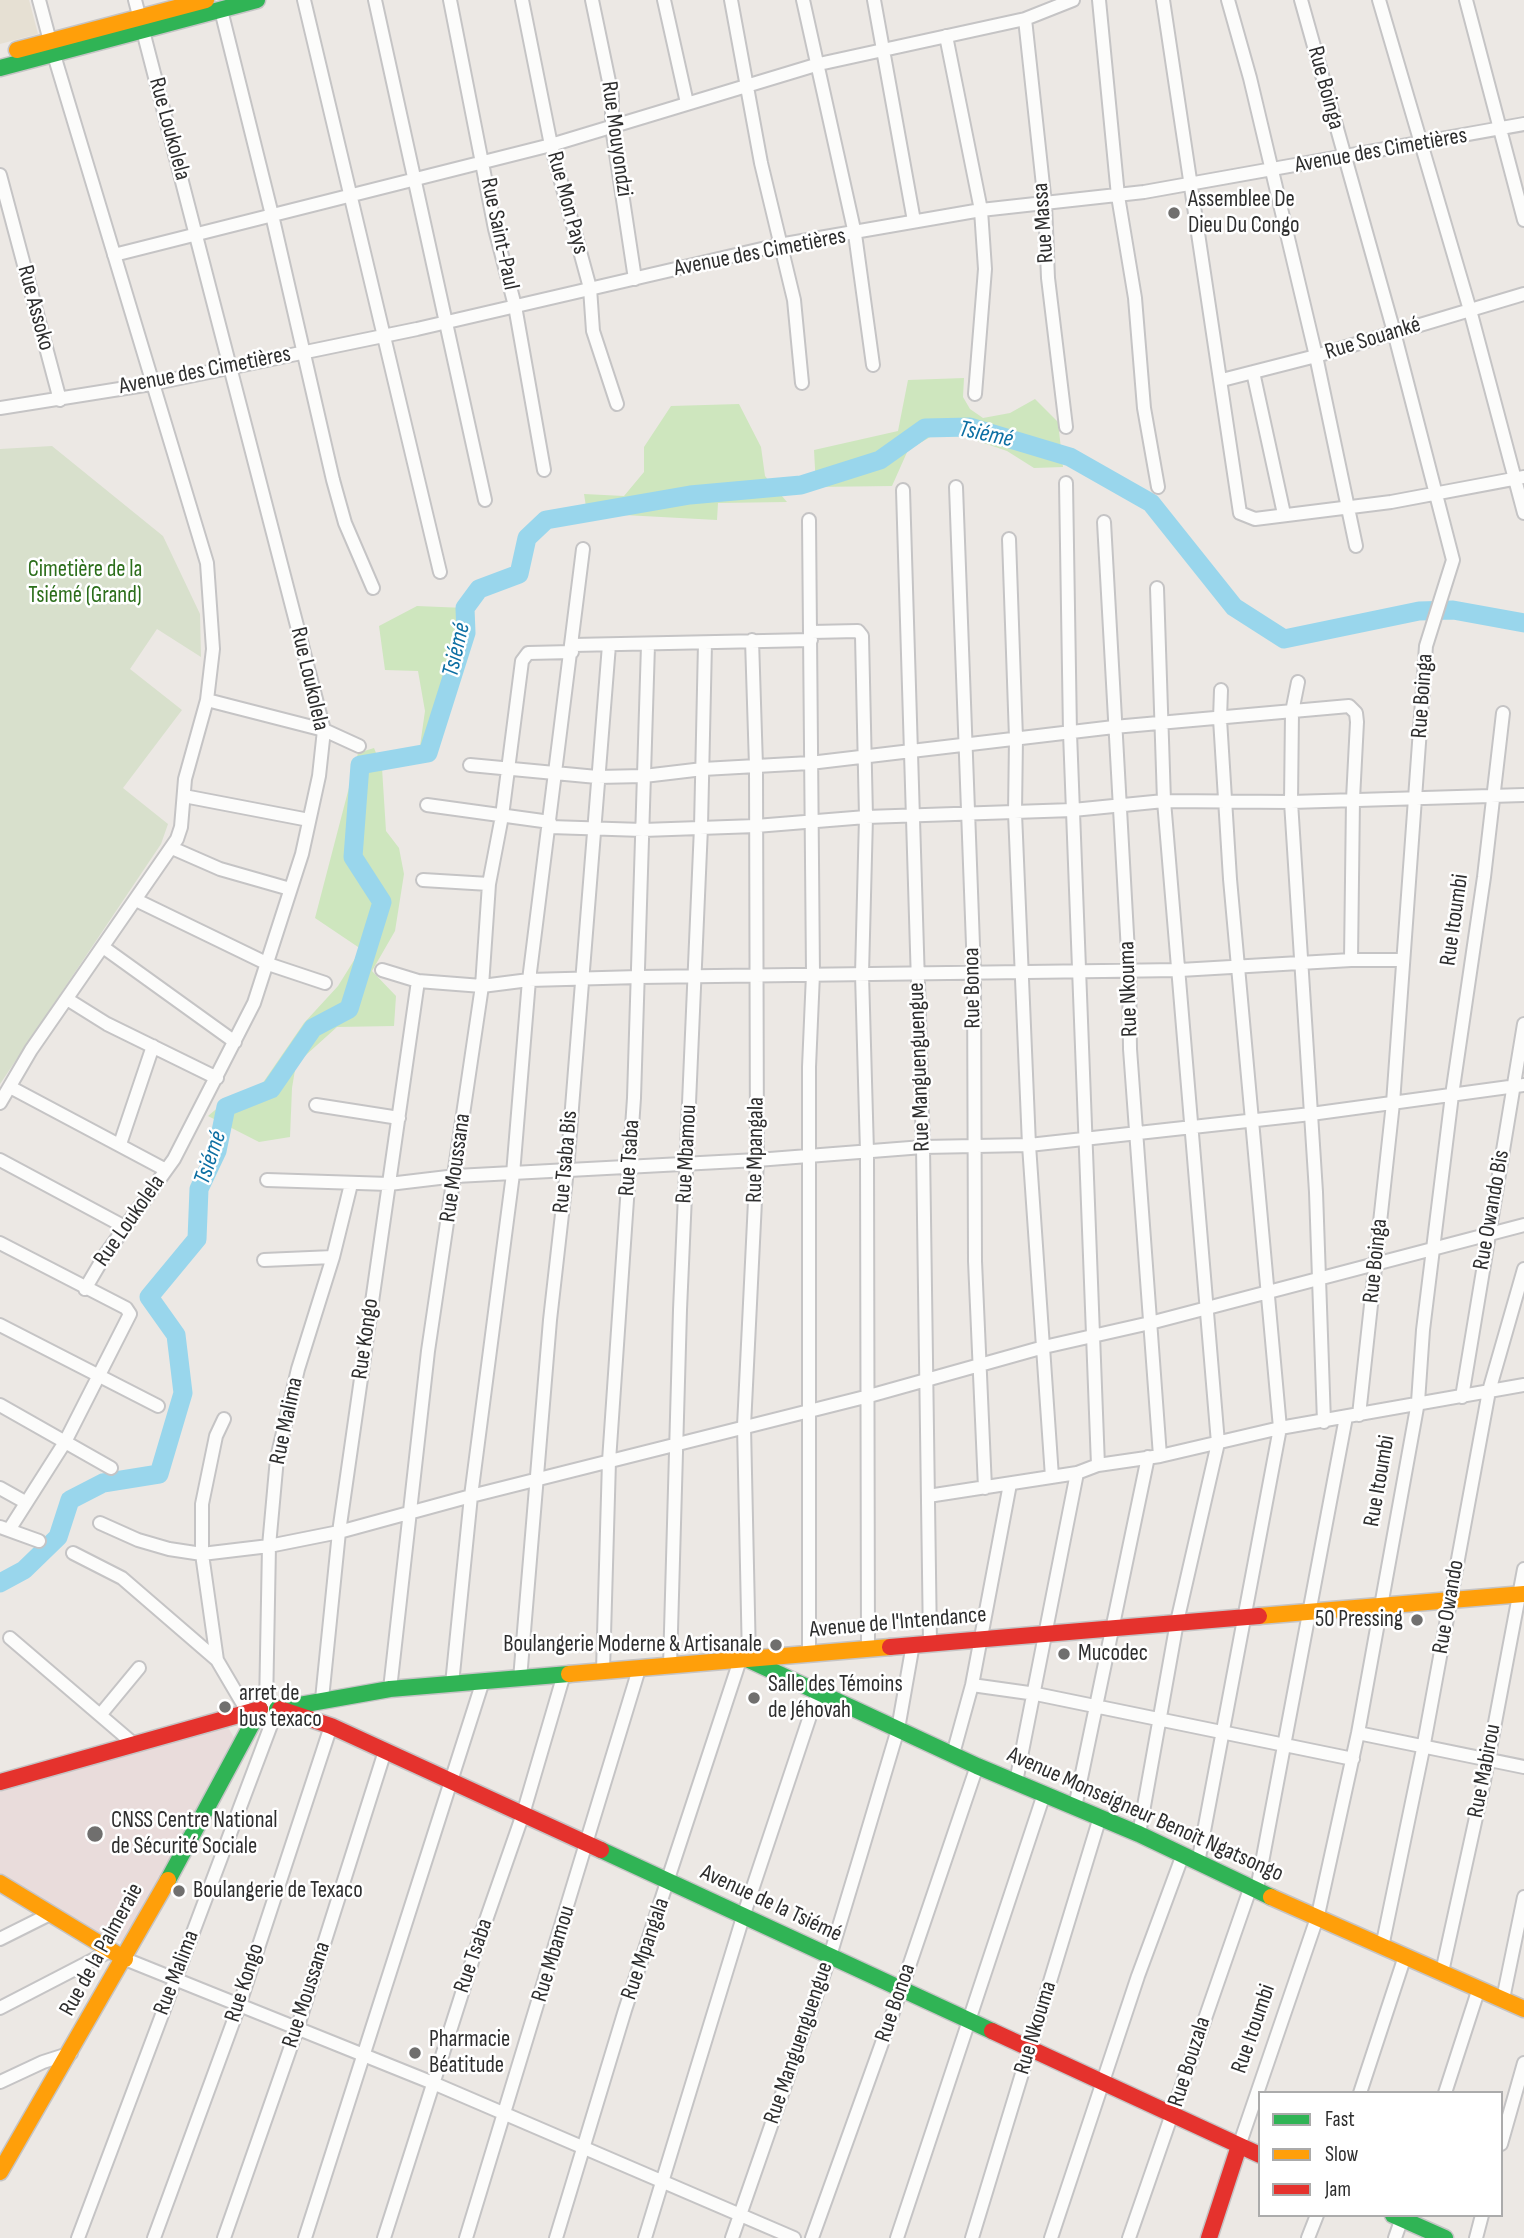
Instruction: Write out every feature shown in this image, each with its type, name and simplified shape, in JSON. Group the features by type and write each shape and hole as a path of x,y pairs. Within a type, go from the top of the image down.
{"main road":[{"path":"141,24 205,0"},
{"path":"0,68 52,48 141,24 221,10 257,0"},
{"path":"0,55 52,48"},
{"name":"Avenue de l'Intendance","path":"0,1782 262,1709 390,1689 482,1684 603,1670 1244,1616 1379,1608 1522,1594"},
{"name":"Avenue Monseigneur Benoît Ngatsongo","path":"744,1660 977,1766 1139,1834 1182,1857 1318,1915 1382,1947 1524,2009"},
{"name":"Avenue de la Tsiémé","path":"262,1709 331,1726 1258,2154"},
{"name":"Rue de la Palmeraie","path":"0,2172 6,2153 71,2052 118,1955 262,1709"},
{"path":"0,1883 118,1955"},
{"name":"Rue Itoumbi","path":"1209,2238 1239,2146"},
{"path":"1399,2217 1444,2238"}],"street":[{"path":"0,1103 67,999 172,848 181,827 189,760 207,700 213,649 207,563 151,384 39,0"},
{"name":"Rue Loukolela","path":"85,1289 166,1170 235,1042 268,964 290,889 319,776 324,730 135,0"},
{"path":"304,0 440,572"},
{"path":"375,0 485,500"},
{"name":"Rue Saint-Paul","path":"450,0 495,229 515,306 544,470"},
{"name":"Rue Mon Pays","path":"522,0 551,145 590,288 593,331 617,404"},
{"name":"Rue Mouyondzi","path":"592,0 612,96 612,127 635,279"},
{"path":"664,0 687,103"},
{"path":"731,0 779,245 794,300 802,383"},
{"path":"803,0 855,234 873,365"},
{"path":"874,0 914,221"},
{"path":"114,255 196,232 352,197 551,145 818,64 1026,19 1073,0"},
{"path":"1099,0 1118,196 1136,309 1143,398 1158,487"},
{"path":"1163,0 1240,513 1255,519 1437,494 1520,478"},
{"path":"1228,0 1250,78 1317,356 1350,506 1356,546"},
{"name":"Rue Boinga","path":"1254,1888 1286,1746 1307,1613 1352,1416 1376,1262 1393,1103 1426,646 1453,560 1394,332 1301,0"},
{"path":"1379,0 1520,478 1524,513"},
{"path":"1466,0 1524,220"},
{"path":"221,10 345,523 373,588"},
{"name":"Rue Massa","path":"1026,19 1045,204 1048,278 1066,427"},
{"path":"946,36 981,210 985,270 975,394"},
{"name":"Avenue des Cimetières","path":"0,408 151,384 447,323 779,245 855,234 981,210 1118,196 1502,131 1524,124"},
{"name":"Rue Assoko","path":"0,175 60,400"},
{"name":"Rue Souanké","path":"1222,380 1317,356 1524,294"},
{"path":"1253,372 1284,514"},
{"path":"1066,483 1070,733 1083,1140 1098,1465"},
{"name":"Rue Bonoa","path":"956,487 974,972 974,1145 985,1488"},
{"name":"Rue Manguenguengue","path":"902,490 923,1147 930,1643"},
{"path":"809,520 810,763 813,821 813,974 808,1155 809,1653"},
{"name":"Rue Nkouma","path":"1075,1807 1098,1707 1112,1628 1154,1456 1150,1323 1136,1133 1104,522"},
{"path":"1009,539 1016,738 1015,813 1029,1144 1052,1476"},
{"path":"452,1684 471,1496 513,1174 529,981 583,549"},
{"path":"1139,1834 1177,1622 1218,1443 1164,801 1157,588"},
{"path":"572,648 861,633 866,817 862,974 867,1152 868,1649"},
{"name":"Rue Mpangala","path":"556,2238 668,1882 744,1660 744,1426 757,1160 756,766 752,640"},
{"name":"Rue Mbamou","path":"670,1666 675,1445 701,827 705,643"},
{"name":"Rue Tsaba Bis","path":"520,1679 550,1320 567,1170 609,645"},
{"name":"Rue Tsaba","path":"603,1670 609,1461 639,977 648,645"},
{"name":"Rue Moussana","path":"390,1689 428,1351 482,986 489,884 509,769 522,661 533,653 572,648"},
{"path":"1298,682 1292,712 1291,802 1303,962 1324,1422"},
{"path":"1198,1863 1225,1733 1280,1428 1265,1293 1230,880 1220,719 1222,690"},
{"path":"207,700 324,730 359,746"},
{"path":"470,765 597,777 644,776 702,769 810,763 1114,727 1349,706 1356,713 1351,960"},
{"name":"Rue Itoumbi","path":"1239,2146 1318,1915 1358,1733 1418,1402 1423,1330 1452,1095 1484,877 1503,713"},
{"path":"427,805 593,830 643,830 756,826 866,817 1073,810 1164,801 1291,802 1524,795"},
{"path":"184,796 309,820"},
{"path":"172,848 220,869 290,889"},
{"path":"423,880 489,884"},
{"path":"136,900 268,964 325,983"},
{"path":"103,947 235,1042"},
{"path":"382,970 418,981 482,986 529,981 639,977 1180,970 1303,962 1402,960"},
{"name":"Rue Kongo","path":"322,1699 339,1532 418,981"},
{"path":"67,999 107,1024 217,1078"},
{"name":"Rue Owando Bis","path":"1462,1397 1488,1232 1519,1086 1524,1024"},
{"path":"120,1144 153,1046"},
{"path":"267,1180 389,1184 456,1176 757,1160 923,1147 1083,1140 1311,1114 1519,1086"},
{"path":"10,1087 166,1170"},
{"path":"316,1105 399,1118"},
{"path":"0,1160 125,1227"},
{"name":"Rue Malima","path":"78,2238 174,1979 262,1709 277,1458 298,1369 333,1257 351,1184"},
{"path":"100,1523 138,1540 169,1549 202,1554 270,1546 339,1532 408,1512 980,1367 1044,1347 1150,1323 1488,1232 1524,1225"},
{"path":"0,1244 126,1308 130,1314 65,1442 5,1529 39,1541"},
{"path":"264,1260 333,1257"},
{"name":"Rue Owando","path":"1382,1947 1424,1745 1489,1391 1524,1269"},
{"path":"0,1325 158,1406"},
{"path":"928,1496 1077,1473 1098,1465 1218,1443 1280,1428 1524,1385"},
{"path":"0,1405 111,1468"},
{"path":"218,1660 202,1554 202,1504 216,1436 224,1419"},
{"path":"1016,1782 1036,1695 1045,1633 1077,1473"},
{"path":"953,1754 972,1685 1010,1484"},
{"path":"0,1488 25,1502"},
{"path":"73,1553 122,1578 218,1660 262,1709"},
{"name":"Rue Mabirou","path":"1442,1972 1522,1594 1524,1569"},
{"path":"10,1638 136,1745"},
{"name":"Rue Manguenguengue","path":"732,2238 830,1956 898,1729 913,1644"},
{"path":"102,1714 139,1668"},
{"name":"Rue Mbamou","path":"466,2238 639,1669"},
{"name":"Rue Tsaba","path":"384,2238 523,1814 564,1674"},
{"path":"305,2238 482,1684"},
{"path":"972,1685 1098,1707 1353,1759"},
{"path":"645,2238 743,1917 818,1692"},
{"name":"Rue Kongo","path":"154,2238 239,2006 331,1726"},
{"path":"1358,1733 1524,1768"},
{"name":"Rue Moussana","path":"225,2238 297,2029 385,1751"},
{"name":"Rue Bonoa","path":"812,2238 901,1990 977,1766"},
{"path":"897,2238 1044,1794"},
{"name":"Rue Nkouma","path":"972,2238 1100,1817"},
{"path":"1051,2238 1138,1976 1182,1857"},
{"name":"Rue Bouzala","path":"1129,2238 1254,1888"},
{"path":"1503,1998 1524,1897"},
{"path":"0,1939 50,1914"},
{"path":"0,2008 118,1955 433,2083 793,2238"},
{"path":"1361,2091 1405,1956"},
{"path":"1446,2091 1479,1988"},
{"path":"0,2082 71,2052"},
{"path":"1503,2137 1524,2063"},
{"path":"1308,2238 1316,2217"},
{"path":"1395,2238 1399,2217"},
{"path":"1476,2238 1481,2217"}],"shaded area":[{"path":"0,0 29,0 38,34 0,44"},
{"name":"CNSS Centre National de Sécurité Sociale","path":"226,1724 238,1744 129,1945 75,1923 0,1876 0,1792"}],"green space":[{"path":"964,378 963,397 970,409 983,418 1010,413 1035,399 1058,422 1063,467 1034,468 1007,451 963,436 932,436 908,450 892,486 816,487 814,450 898,431 908,380"},
{"path":"739,404 761,447 765,476 787,502 718,503 717,520 587,513 584,494 624,496 644,472 644,447 671,406"},
{"name":"Cimetière de la Tsiémé (Grand)","path":"52,446 163,536 200,614 201,657 157,629 130,669 182,710 123,788 168,824 161,844 0,1084 0,449"},
{"path":"417,606 465,608 438,741 420,746 425,711 418,671 385,670 379,626"},
{"path":"374,748 382,768 386,831 399,848 404,874 395,931 372,971 396,996 394,1026 337,1027 296,1064 290,1137 259,1142 208,1116 233,1095 260,1087 304,1023 338,986 361,949 315,918 358,753"}],"waterway":[{"name":"Tsiémé","path":"0,1583 24,1570 58,1537 70,1500 103,1483 159,1474 183,1393 176,1335 149,1297 197,1239 199,1189 217,1151 226,1107 271,1089 313,1028 349,1009 382,902 353,857 360,765 428,753 466,633 465,608 479,589 519,574 527,538 546,520 690,495 801,485 880,460 925,428 970,427 1070,457 1151,503 1234,607 1284,639 1419,611 1453,610 1524,623"}],"traffic: fast":[{"path":"0,68 257,0"},
{"path":"749,1660 977,1766 1139,1834 1271,1897"},
{"path":"277,1709 390,1689 569,1674"},
{"path":"168,1880 260,1709"},
{"path":"601,1850 992,2031"},
{"path":"1398,2217 1445,2238"}],"traffic: slow":[{"path":"17,50 206,0"},
{"path":"1259,1616 1524,1594"},
{"path":"569,1674 890,1647"},
{"path":"0,2172 168,1880"},
{"path":"0,1883 125,1959"},
{"path":"1271,1897 1524,2009"}],"traffic: jam":[{"path":"890,1647 1259,1616"},
{"path":"0,1782 260,1709"},
{"path":"280,1709 331,1726 601,1850"},
{"path":"992,2031 1258,2154"},
{"path":"1209,2238 1239,2146"}],"place":[{"name":"Assemblee De Dieu Du Congo","path":"1174,213"},
{"name":"50 Pressing","path":"1417,1620"},
{"name":"Boulangerie Moderne & Artisanale","path":"776,1645"},
{"name":"Mucodec","path":"1064,1654"},
{"name":"Salle des Témoins de Jéhovah","path":"754,1698"},
{"name":"arret de bus texaco","path":"225,1707"},
{"name":"CNSS Centre National de Sécurité Sociale","path":"95,1834"},
{"name":"Boulangerie de Texaco","path":"179,1891"},
{"name":"Pharmacie Béatitude","path":"415,2053"}]}
